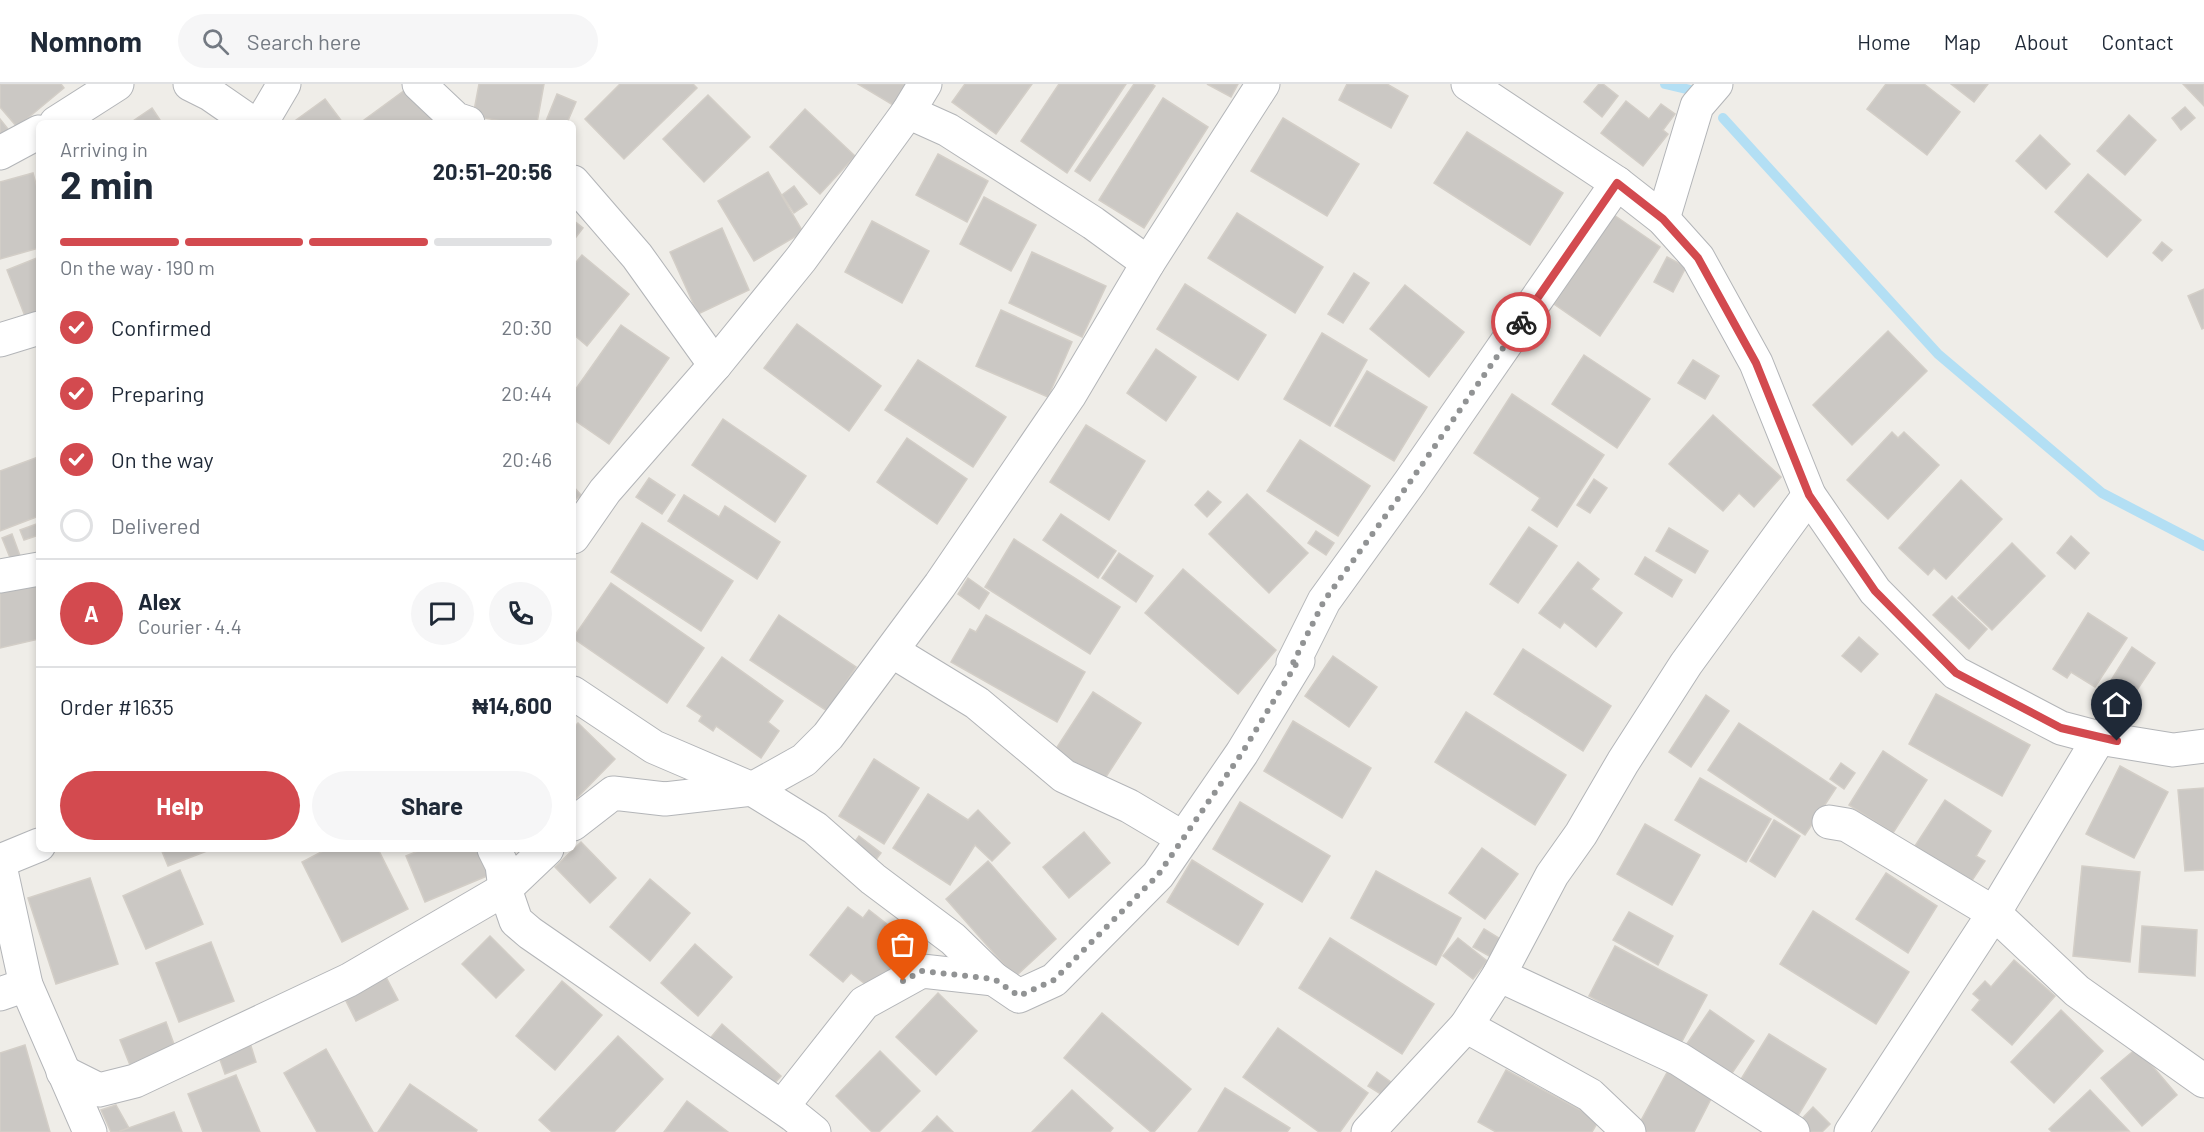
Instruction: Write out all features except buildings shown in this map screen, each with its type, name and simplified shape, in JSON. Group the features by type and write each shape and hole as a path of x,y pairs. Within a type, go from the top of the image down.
{"street":[{"path":"61,120 117,84"},
{"path":"190,84 210,94 248,120"},
{"path":"263,120 284,84"},
{"path":"419,84 459,120"},
{"path":"576,533 605,491 715,364 801,259 908,112 925,84"},
{"path":"576,822 613,793 665,799 752,789 804,760 828,736 940,585 1070,396 1148,263 1263,84"},
{"path":"1468,84 1617,183 1663,219 1698,258 1756,363 1809,495 1875,591 1956,673 2061,728 2099,738 2173,750 2204,746"},
{"path":"1663,219 1697,106 1716,84"},
{"path":"908,112 948,130 1093,223 1148,263"},
{"path":"0,153 36,134"},
{"path":"576,695 654,747 752,789 815,828 873,879 953,939 994,979 1019,996 1054,980 1158,875 1242,753 1298,661 1293,663 1324,601 1410,482 1617,183"},
{"path":"576,185 637,256 715,364"},
{"path":"0,340 36,329"},
{"path":"1368,1132 1466,1026 1499,975 1552,875 1581,834 1623,762 1680,674 1809,495"},
{"path":"0,576 36,570"},
{"path":"892,651 977,703 1064,776 1129,806 1183,838"},
{"path":"1851,1132 1994,914 2099,738"},
{"path":"1829,822 1847,825 1994,914 2078,991 2172,1060 2200,1071"},
{"path":"0,861 36,846"},
{"path":"496,852 502,865 505,889 516,921 530,933 782,1107 814,1132"},
{"path":"63,1071 99,1090 135,1081 349,980 505,889 544,852"},
{"path":"0,866 13,990 63,1071 90,1132"},
{"path":"782,1107 864,1003 922,971 994,979"},
{"path":"1499,975 1679,1059 1793,1132"},
{"path":"1466,1026 1590,1095 1629,1132"}],"waterway":[{"path":"1665,84 1699,92"},
{"path":"1723,118 1938,354 2102,493 2204,546"}],"way so far":[{"path":"903,981 922,971 994,979 1019,996 1054,980 1158,875 1242,753 1298,661 1293,663 1324,601 1521,322"}],"route":[{"path":"1521,322 1617,183 1663,219 1698,258 1756,363 1809,495 1875,591 1956,673 2061,728 2117,741"}]}
